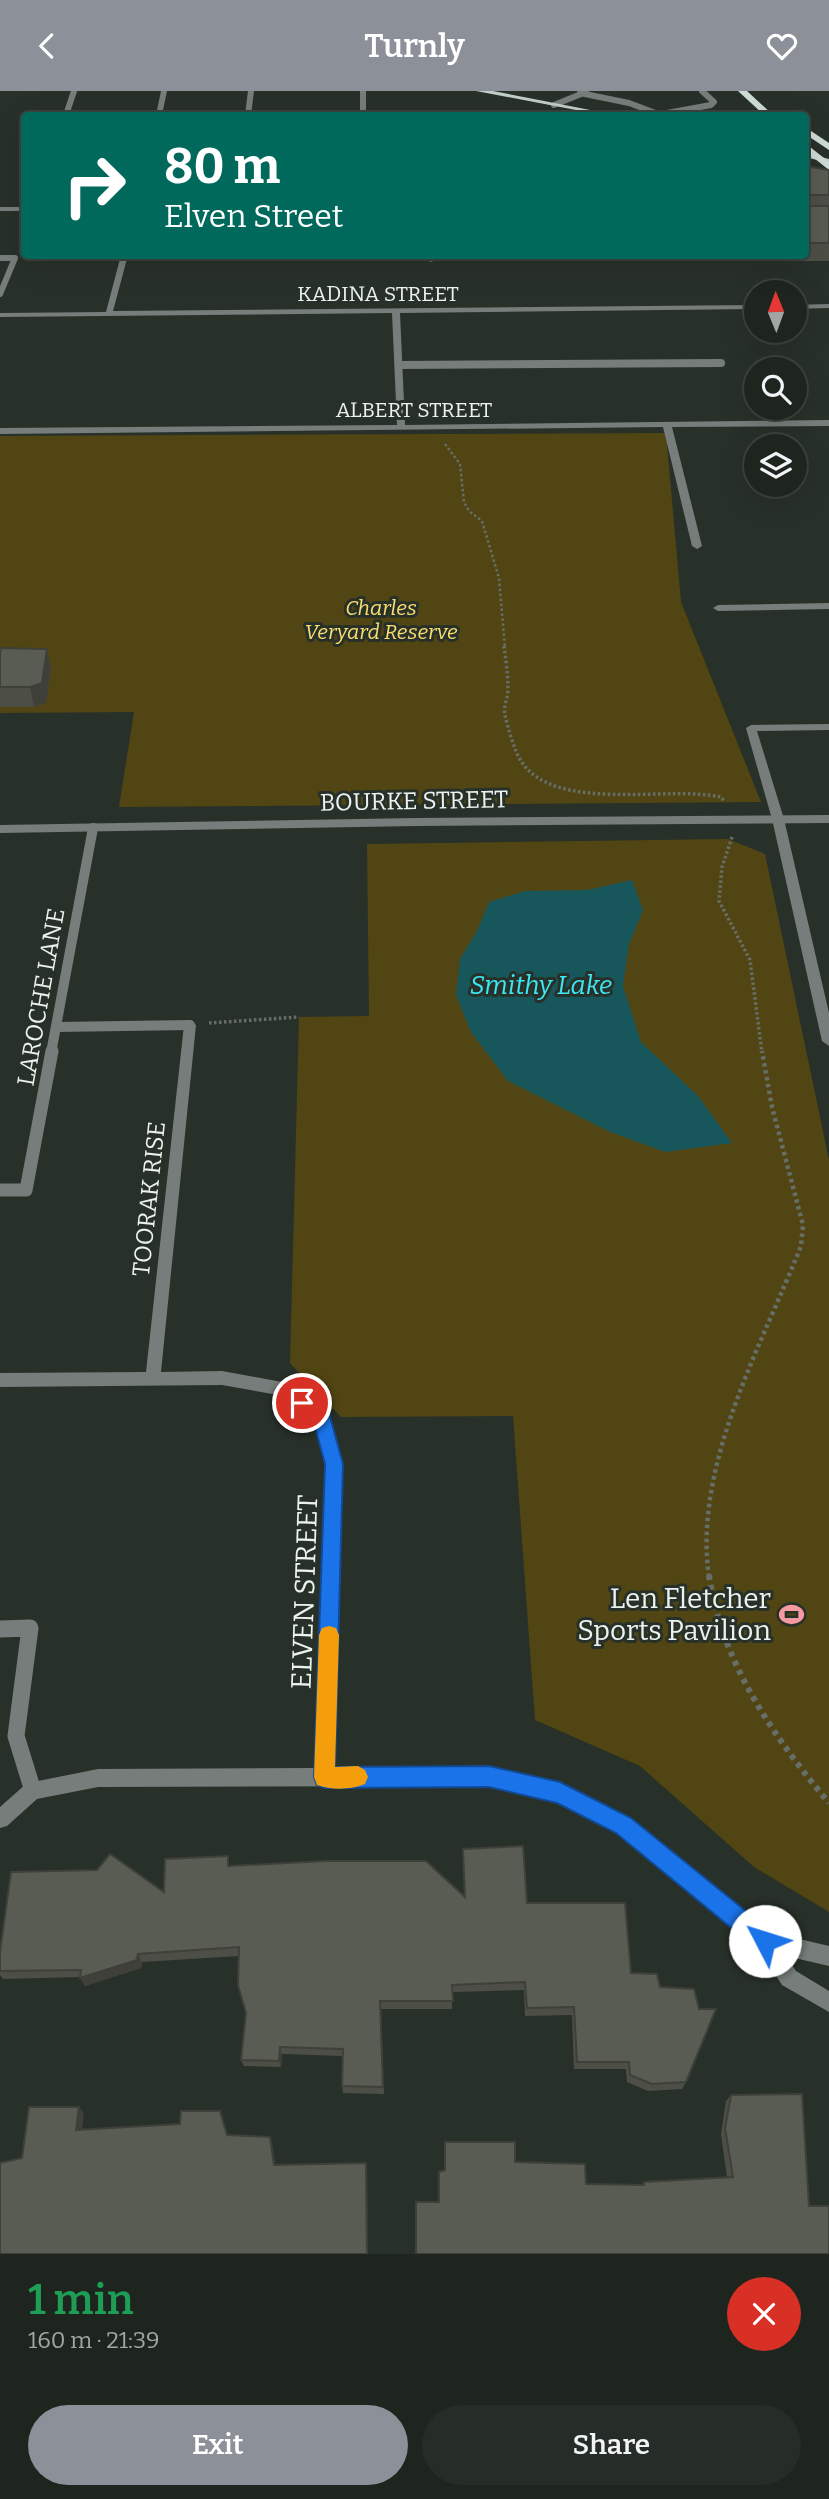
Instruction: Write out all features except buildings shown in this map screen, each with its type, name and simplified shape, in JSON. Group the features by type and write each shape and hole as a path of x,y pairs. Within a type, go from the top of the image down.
{"highway":[{"path":"742,91 766,112"},
{"path":"756,102 774,112"},
{"path":"809,133 829,147"},
{"path":"809,151 826,158 829,167"}],"main road":[{"path":"480,91 595,112"}],"street":[{"path":"160,112 164,91"},
{"path":"363,91 363,112"},
{"path":"0,209 21,209"},
{"path":"109,313 124,259"},
{"path":"807,307 829,306"},
{"name":"KADINA STREET","path":"0,315 744,307"},
{"path":"396,312 401,427"},
{"name":"ALBERT STREET","path":"0,431 829,423"},
{"path":"667,425 697,546"},
{"path":"718,608 829,606"},
{"path":"829,727 751,728 778,819 829,1041"},
{"name":"BOURKE STREET","path":"0,829 829,819"},
{"name":"TOORAK RISE","path":"153,1378 190,1025"},
{"path":"0,1380 153,1378"},
{"name":"ELVEN STREET","path":"153,1378 222,1378 282,1389 322,1418 334,1464 325,1777"},
{"path":"0,1819 33,1791 98,1778 489,1777 560,1793 623,1825 765,1941 789,1978 829,2002"},
{"path":"765,1941 829,1956"}],"lane":[{"path":"67,112 74,91"},
{"path":"248,112 251,91"},
{"path":"554,105 588,91"},
{"path":"673,112 710,105 714,101 702,91"},
{"path":"580,93 629,103 650,112"},
{"path":"0,258 15,258 0,295"},
{"path":"399,365 721,363"},
{"name":"LAROCHE LANE","path":"0,1190 26,1190 93,828"},
{"path":"57,1027 190,1025"},
{"path":"0,1629 30,1628 16,1736 33,1791"}],"path":[{"path":"432,427 460,464 464,502 469,511 482,521 499,578 508,691 504,712 521,761 548,782 577,792 708,793 724,801 732,838 722,867 719,901 750,960 756,1019 772,1107 803,1225 801,1246 746,1382 715,1478 706,1554 719,1616 750,1689 783,1743 829,1803"},
{"path":"190,1025 299,1017"}],"green space":[{"name":"Charles Veryard Reserve","path":"666,433 681,602 761,802 119,807 134,712 0,713 0,436"},
{"path":"728,839 765,854 829,1160 829,1912 754,1867 640,1766 535,1720 513,1416 341,1417 290,1363 299,1017 369,1016 367,844"}],"water":[{"name":"Smithy Lake","path":"632,880 643,910 629,944 623,986 641,1042 698,1096 732,1143 665,1152 608,1131 508,1081 471,1032 456,995 460,959 478,929 489,902 525,891 587,890"}],"slow traffic":[{"path":"329,1635 325,1777 358,1777"}],"place":[{"name":"Len Fletcher Sports Pavilion","path":"791,1614"}],"route":[{"path":"302,1403 322,1418 334,1464 325,1777 489,1777 560,1793 623,1825 765,1941"}]}
